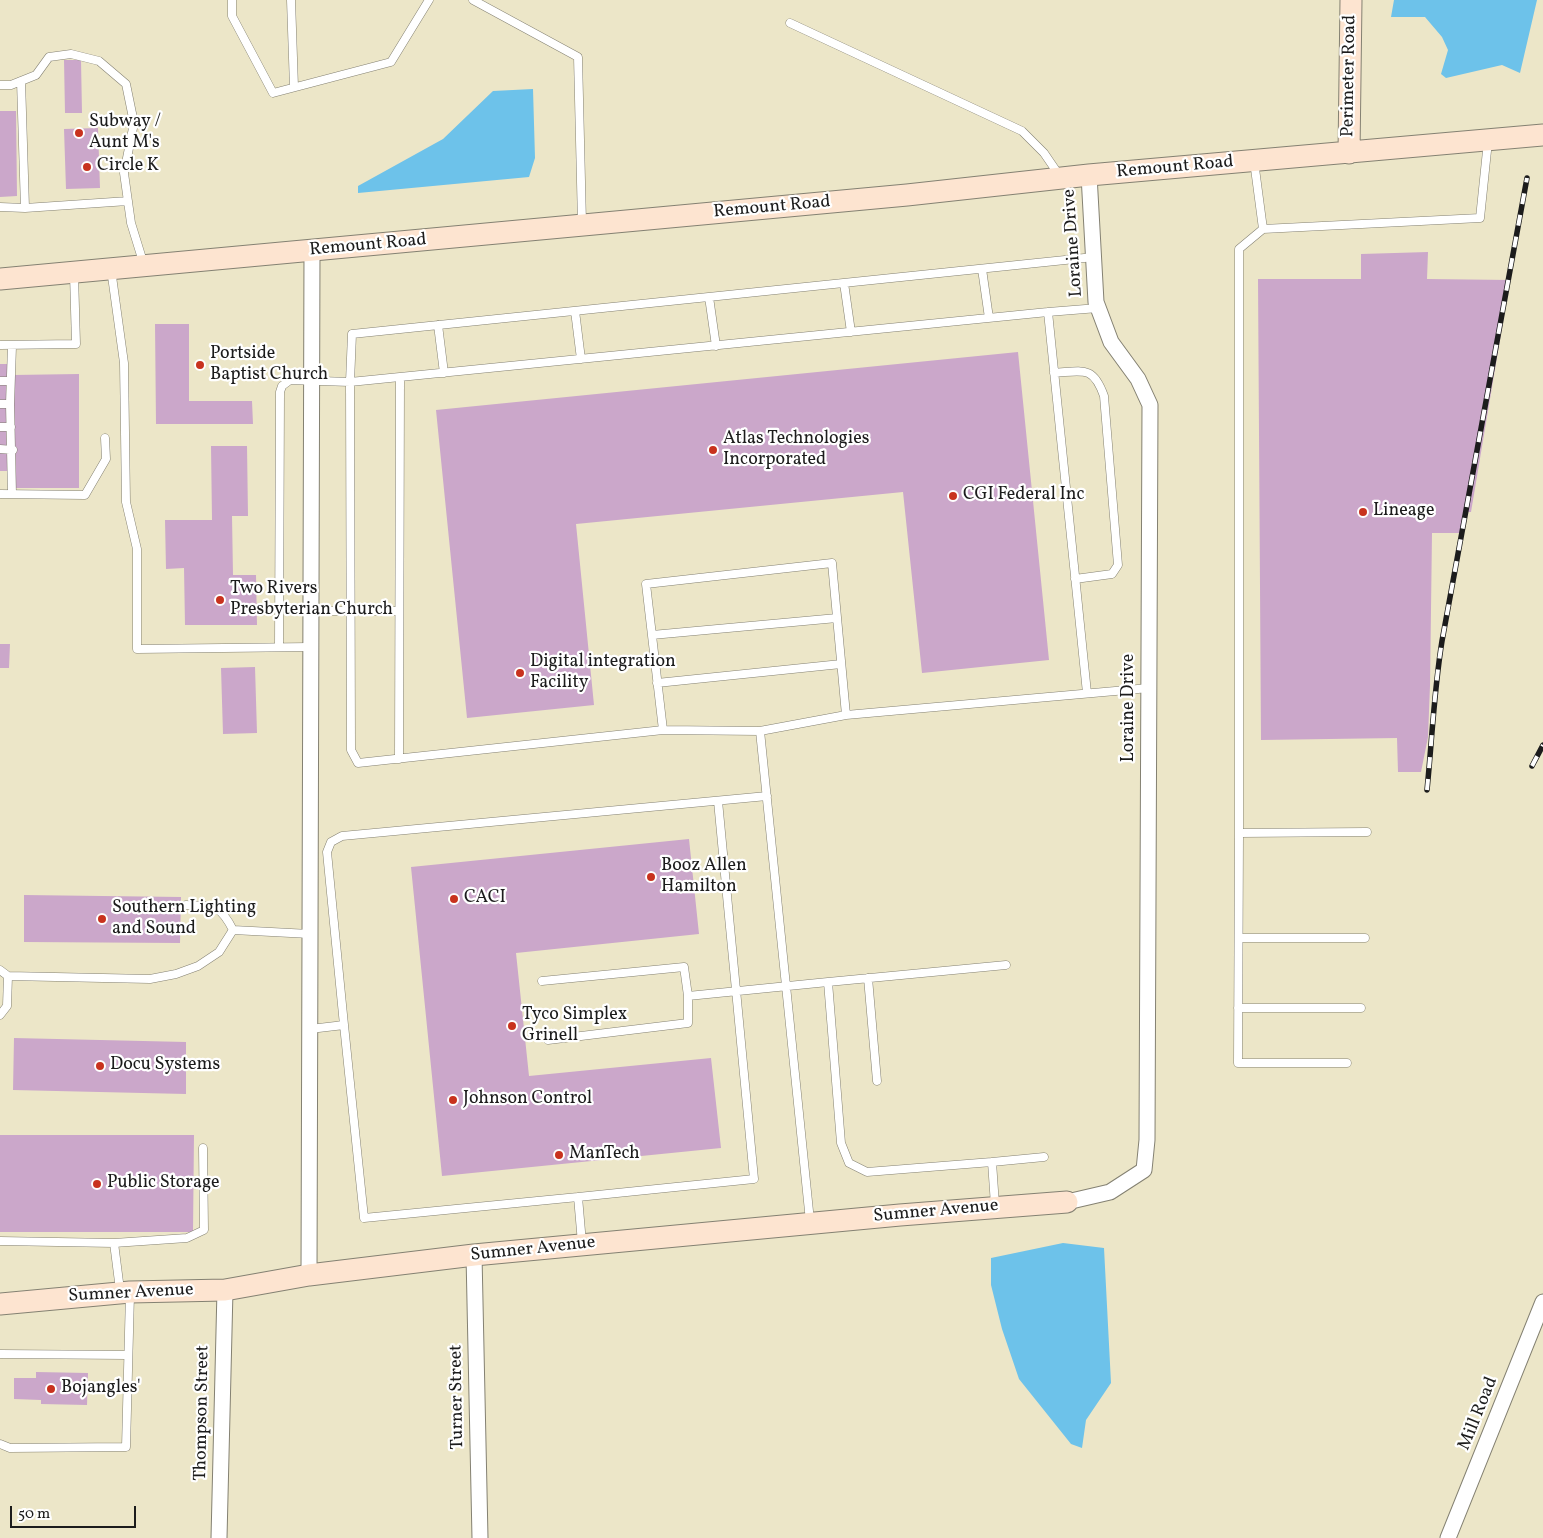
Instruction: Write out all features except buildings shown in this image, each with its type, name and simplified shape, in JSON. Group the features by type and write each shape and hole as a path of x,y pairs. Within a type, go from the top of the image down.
{"main road":[{"name":"Perimeter Road","path":"1349,153 1351,0"},
{"name":"Remount Road","path":"0,279 582,226 1089,175 1543,135"},
{"name":"Sumner Avenue","path":"0,1304 125,1292 225,1290 309,1275 474,1255 810,1223 1067,1202"}],"street":[{"name":"Loraine Drive","path":"1067,1202 1110,1192 1144,1170 1148,1130 1150,405 1138,379 1111,342 1098,308 1089,175"},
{"path":"309,1275 312,251"},
{"name":"Turner Street","path":"474,1255 480,1538"},
{"name":"Thompson Street","path":"219,1538 225,1290"},
{"name":"Mill Road","path":"1448,1538 1543,1302"}],"lane":[{"path":"232,0 232,16 273,93 392,62 429,0"},
{"path":"290,0 294,87"},
{"path":"473,0 578,57 582,226"},
{"path":"790,23 1022,131 1044,154 1062,178"},
{"path":"0,85 11,85 36,74 49,57 71,54 98,61 126,84 134,123 124,173 131,223 145,266"},
{"path":"21,81 25,208"},
{"path":"1347,1063 1238,1063 1239,249 1263,229 1480,218 1488,140"},
{"path":"1254,161 1263,229"},
{"path":"0,207 25,208 128,201"},
{"path":"1094,257 352,334 350,382 351,750 358,763 663,730 760,732 846,715 1149,688"},
{"path":"982,269 989,318"},
{"path":"111,270 124,363 126,502 137,548 138,649 311,647"},
{"path":"0,346 76,344 74,272"},
{"path":"844,283 851,332"},
{"path":"709,297 716,346"},
{"path":"279,647 280,392 282,386 290,380 350,382 1098,308"},
{"path":"575,311 581,359"},
{"path":"1048,312 1087,694"},
{"path":"438,325 444,373"},
{"path":"12,346 10,381 13,450 12,494"},
{"path":"1054,372 1086,372 1094,375 1104,396 1118,565 1112,574 1075,579"},
{"path":"399,759 400,377"},
{"path":"0,381 10,381"},
{"path":"0,404 10,404"},
{"path":"0,427 11,428"},
{"path":"0,494 85,495 106,459 106,438"},
{"path":"0,449 13,450"},
{"path":"663,730 646,584 832,563 846,715"},
{"path":"311,611 399,611"},
{"path":"652,635 837,618"},
{"path":"657,683 841,664"},
{"path":"760,732 788,985 810,1223"},
{"path":"718,800 738,992 754,1179 364,1218 327,852 331,842 342,836 718,800 767,796"},
{"path":"1239,833 1367,832"},
{"path":"186,905 214,906 224,913 233,930"},
{"path":"233,930 310,934"},
{"path":"0,970 8,976 150,979 176,974 198,966 219,952 233,930"},
{"path":"1239,938 1365,938"},
{"path":"688,996 1006,965"},
{"path":"542,981 684,967 688,996 688,1023 548,1040"},
{"path":"0,1015 7,1006 8,976"},
{"path":"868,978 877,1081"},
{"path":"828,982 841,1143 849,1163 867,1172 1044,1157"},
{"path":"1238,1008 1361,1008"},
{"path":"310,1028 344,1026"},
{"path":"0,1241 114,1243 187,1238 204,1230 203,1148"},
{"path":"992,1162 995,1207"},
{"path":"578,1197 583,1245"},
{"path":"0,1444 10,1448 126,1447 128,1355 125,1292 114,1243"},
{"path":"0,1354 128,1355"}],"water":[{"path":"1394,0 1537,0 1520,73 1502,65 1446,78 1441,74 1448,50 1442,37 1425,17 1391,17"},
{"path":"533,89 535,158 529,177 358,193 358,186 443,139 493,91"},
{"path":"1063,1243 1104,1248 1111,1383 1086,1420 1082,1448 1071,1444 1019,1379 1002,1329 991,1285 991,1258"}],"railway":[{"path":"1427,790 1439,659 1527,178"},
{"path":"1532,766 1543,745"}],"place":[{"name":"Subway / Aunt M's","path":"79,133"},
{"name":"Circle K","path":"87,167"},
{"name":"Portside Baptist Church","path":"200,365"},
{"name":"Atlas Technologies Incorporated","path":"713,450"},
{"name":"CGI Federal Inc","path":"953,496"},
{"name":"Lineage","path":"1363,512"},
{"name":"Two Rivers Presbyterian Church","path":"220,600"},
{"name":"Digital integration Facility","path":"520,673"},
{"name":"Booz Allen Hamilton","path":"651,877"},
{"name":"CACI","path":"454,899"},
{"name":"Southern Lighting and Sound","path":"102,919"},
{"name":"Tyco Simplex Grinell","path":"512,1026"},
{"name":"Docu Systems","path":"100,1066"},
{"name":"Johnson Control","path":"453,1100"},
{"name":"ManTech","path":"559,1155"},
{"name":"Public Storage","path":"97,1184"},
{"name":"Bojangles'","path":"51,1389"}]}
